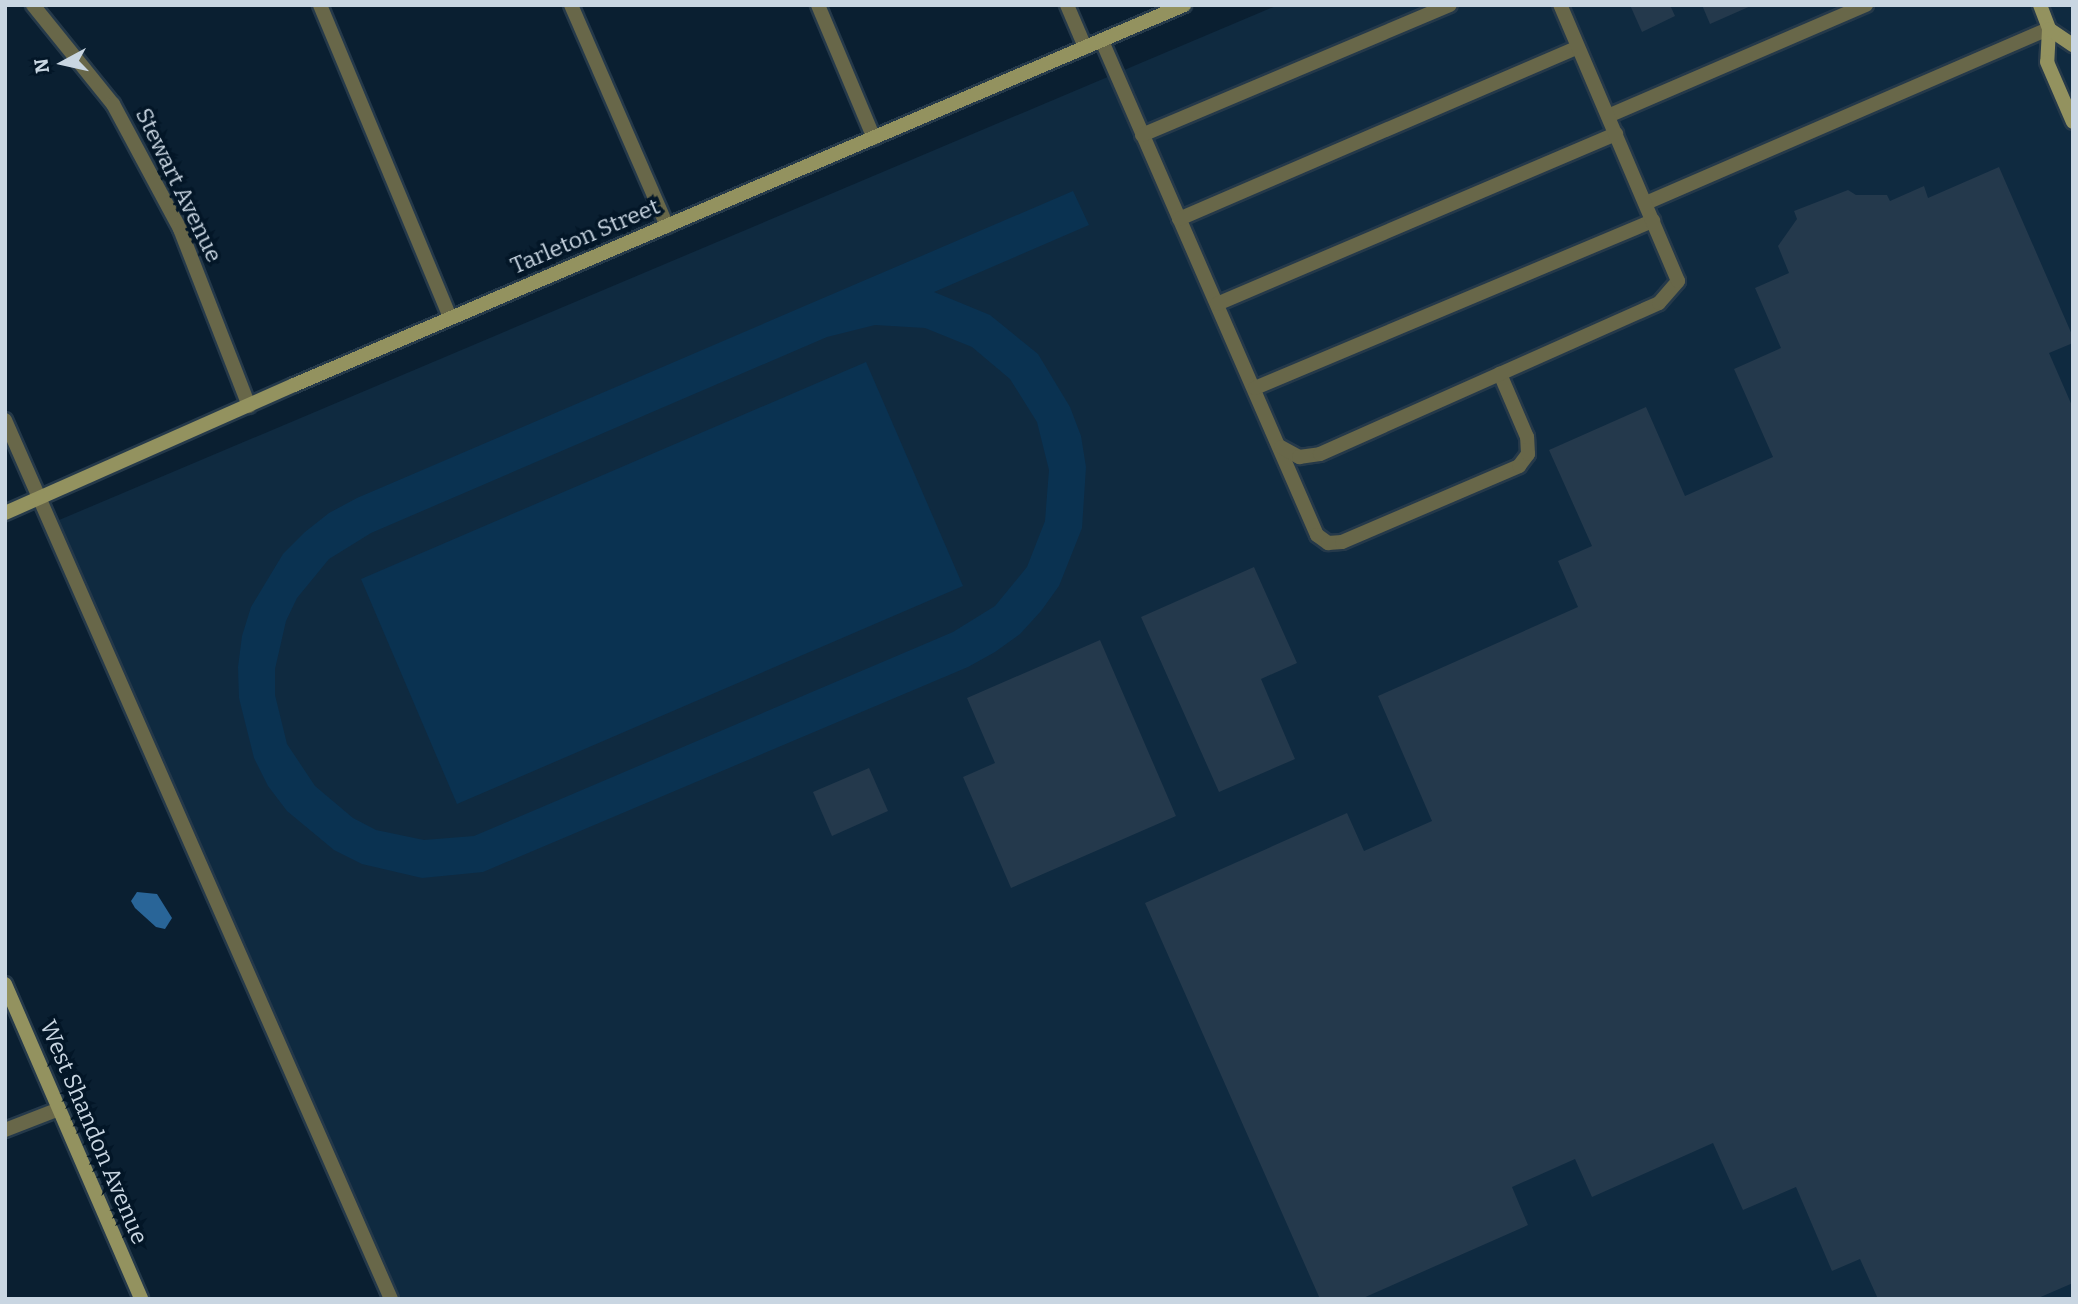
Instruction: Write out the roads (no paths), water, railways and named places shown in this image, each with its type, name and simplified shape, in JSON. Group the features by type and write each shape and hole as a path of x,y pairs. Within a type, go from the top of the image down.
{"street":[{"name":"Stewart Avenue","path":"33,5 113,104 180,229 250,405"},
{"path":"320,5 450,318"},
{"path":"571,5 667,226"},
{"path":"818,5 874,138"},
{"path":"1067,5 1085,47"},
{"name":"Tarleton Street","path":"5,513 450,318 1184,5"},
{"path":"1142,135 1450,5"},
{"path":"1281,447 1299,457 1320,454 1658,303 1678,281 1560,5"},
{"path":"1608,116 1866,5"},
{"path":"2040,5 2049,29 2047,62 2073,122"},
{"path":"2049,29 2073,44"},
{"path":"1646,203 2049,29"},
{"path":"1102,41 1281,447 1317,535 1328,543 1342,542 1519,466 1528,454 1527,437 1500,374"},
{"path":"1179,219 1578,47"},
{"path":"1217,304 1616,134"},
{"path":"1255,388 1653,221"},
{"path":"5,420 391,1299"},
{"name":"West Shandon Avenue","path":"5,984 141,1299"},
{"path":"5,1130 59,1109"}]}
